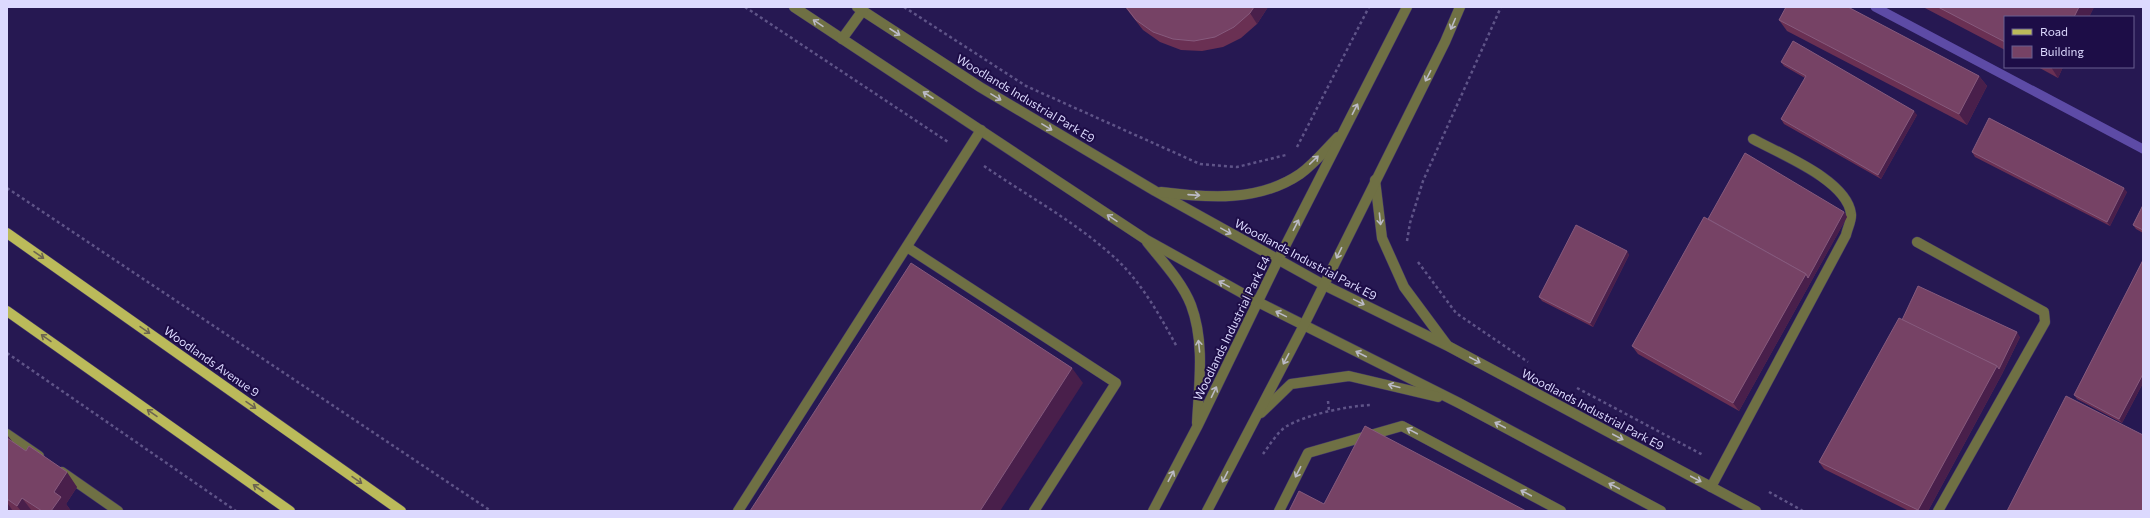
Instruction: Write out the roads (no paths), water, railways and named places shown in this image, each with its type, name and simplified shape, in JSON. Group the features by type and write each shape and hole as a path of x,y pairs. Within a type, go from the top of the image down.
{"main road":[{"name":"Woodlands Avenue 9","path":"7,232 401,511"},
{"path":"7,310 290,511"}],"street":[{"path":"794,7 1145,239 1258,302 1459,403 1661,511"},
{"name":"Woodlands Industrial Park E4","path":"1153,511 1197,427 1278,260 1407,7"},
{"path":"1207,511 1304,325 1445,42 1460,7"},
{"path":"842,39 860,9"},
{"name":"Woodlands Industrial Park E9","path":"860,9 980,87 1155,191 1278,260 1324,285 1448,346 1756,511"},
{"path":"738,511 981,130"},
{"path":"1155,191 1228,197 1265,191 1300,174 1344,131"},
{"path":"1711,487 1846,235 1851,214 1842,193 1826,178 1753,139"},
{"path":"1375,180 1382,238 1404,287 1448,346"},
{"path":"1145,239 1185,292 1191,305 1200,347 1197,427"},
{"path":"1917,242 2044,312 2046,316 2045,322 1938,511"},
{"path":"907,247 1116,383 1034,511"},
{"path":"1254,420 1291,384 1349,376 1459,403"},
{"path":"1279,511 1308,453 1402,426 1561,511"},
{"path":"7,434 118,511"}],"waterway":[{"path":"1875,7 2143,149"}]}
